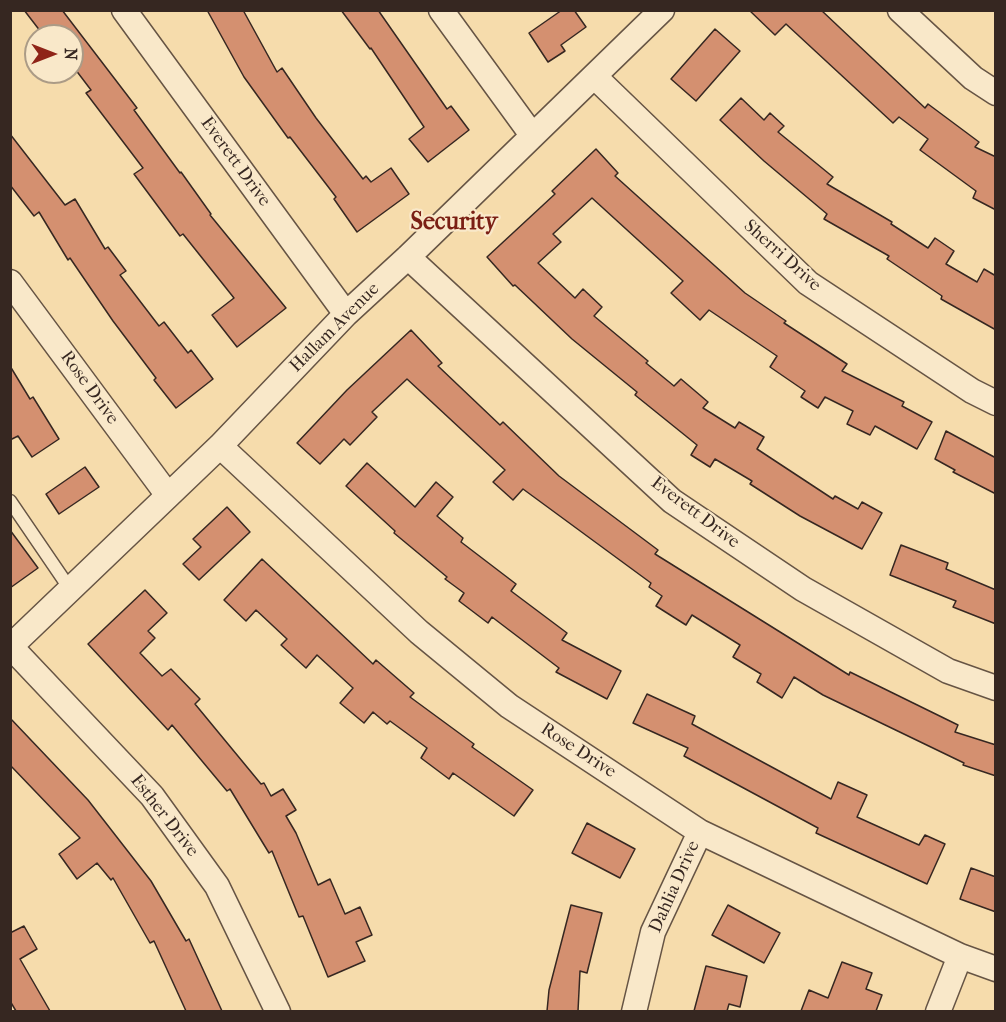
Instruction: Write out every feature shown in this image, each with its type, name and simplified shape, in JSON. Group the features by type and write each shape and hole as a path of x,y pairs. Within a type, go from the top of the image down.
{"street":[{"name":"Everett Drive","path":"124,10 346,314"},
{"path":"441,10 532,135"},
{"name":"Hallam Avenue","path":"11,647 220,446 346,314 408,257 662,10"},
{"path":"900,10 973,78 996,93"},
{"name":"Sherri Drive","path":"595,77 808,283 972,391 996,403"},
{"name":"Everett Drive","path":"408,257 672,501 803,589 948,670 996,688"},
{"name":"Rose Drive","path":"10,282 168,494"},
{"name":"Rose Drive","path":"220,446 419,632 509,706 700,832 960,956 996,969"},
{"name":"Esther Drive","path":"11,647 152,796 217,886 279,1011"},
{"name":"Dahlia Drive","path":"634,1011 654,932 700,832"},
{"path":"938,1011 960,956"}],"lane":[{"path":"10,501 70,589"}],"building":[{"path":"24,10 62,10 73,24 35,24"},
{"path":"207,10 243,10 277,72 282,68 316,118 363,179 366,176 371,182 391,168 409,194 357,232 334,199 336,197 290,137 288,138 244,77"},
{"path":"341,10 378,10 447,109 451,106 469,130 428,162 409,139 424,127 371,48"},
{"path":"562,10 574,10 586,27 561,45 565,51 548,62 529,33"},
{"path":"749,10 821,10 925,108 928,104 979,142 975,147 996,157 996,210 973,198 976,191 920,150 928,139 899,117 893,123 786,24 775,35"},
{"path":"715,29 740,51 696,101 671,79"},
{"path":"84,39 137,108 134,110 210,215 286,308 237,347 212,315 234,298 183,234 180,236 134,174 143,168 86,93 91,90 84,81"},
{"path":"741,98 764,120 770,113 784,126 778,132 833,177 827,184 892,222 891,224 928,248 935,238 954,251 946,264 977,282 984,269 996,276 996,330 941,299 942,296 887,259 889,256 824,219 827,214 720,120"},
{"path":"10,134 65,205 75,199 105,249 108,247 126,271 120,275 159,326 164,322 188,353 191,350 213,379 176,408 154,380 156,378 70,258 68,260 39,212 34,216 10,185"},
{"path":"596,149 618,173 615,176 745,293 786,321 784,323 847,364 842,371 904,402 902,406 932,422 917,449 875,426 870,435 847,424 853,411 825,397 818,408 801,397 805,391 770,367 777,356 709,310 700,320 671,293 683,281 592,198 553,234 561,242 538,263 575,298 583,289 602,307 594,316 648,361 646,363 674,386 681,379 708,402 703,408 735,428 739,422 764,437 757,449 833,499 835,496 858,509 862,502 882,513 862,549 800,516 750,484 752,481 715,459 710,467 691,455 697,445 635,395 637,392 572,339 515,285 513,286 487,257 555,194 552,191"},
{"path":"411,330 442,363 438,366 500,425 503,422 559,476 658,550 655,554 849,675 850,672 958,725 955,732 996,745 996,776 963,765 964,763 823,695 794,677 782,698 757,682 761,674 733,657 740,645 692,615 686,625 656,606 662,596 649,587 651,583 523,489 513,500 493,482 505,470 407,379 372,412 377,417 350,445 344,439 320,464 297,443 347,390"},
{"path":"10,366 30,399 33,397 59,439 32,457 18,436 10,440"},
{"path":"946,431 996,458 996,494 953,472 955,470 935,459"},
{"path":"367,463 415,507 436,482 453,497 437,516 463,538 461,542 516,584 511,591 567,633 562,640 621,671 607,699 556,672 559,668 492,617 488,623 459,601 464,593 394,533 395,531 346,486"},
{"path":"85,467 99,487 59,514 46,494"},
{"path":"227,507 250,532 199,580 183,564 201,547 193,539"},
{"path":"10,530 38,568 10,588"},
{"path":"901,545 948,563 946,569 996,590 996,624 953,607 956,601 890,575"},
{"path":"262,559 373,664 376,660 414,693 410,697 474,744 472,747 533,790 514,816 453,773 449,779 421,758 427,748 390,721 387,724 373,712 364,723 340,703 353,688 317,655 306,668 281,645 287,639 256,610 246,621 224,600"},
{"path":"145,590 167,613 148,631 155,638 140,653 162,676 171,669 200,699 195,704 261,784 264,783 271,796 283,789 296,810 286,816 296,833 318,885 330,879 345,914 360,907 372,935 356,942 365,961 328,977 303,916 299,917 272,851 269,853 230,789 227,791 172,725 168,730 88,644"},
{"path":"647,694 695,716 692,724 831,799 838,782 867,795 857,817 919,845 925,835 945,844 927,884 816,833 818,828 684,756 688,748 633,723"},
{"path":"10,718 88,800 151,881 186,941 189,939 222,1011 186,1011 154,941 150,943 113,878 111,880 97,863 77,879 59,854 80,838 10,765"},
{"path":"587,823 635,849 620,878 572,853"},
{"path":"971,868 996,877 996,912 960,899"},
{"path":"571,905 602,913 587,973 580,971 578,1011 547,1011 549,990"},
{"path":"728,905 780,933 764,963 712,935"},
{"path":"24,926 37,949 20,959 50,1011 16,1011 10,1001 10,933"},
{"path":"842,962 872,973 866,989 882,995 876,1011 801,1011 809,990 828,998"},
{"path":"706,966 747,976 740,1007 729,1004 727,1011 694,1011"}],"district":[{"name":"Security","path":"454,223"}]}
